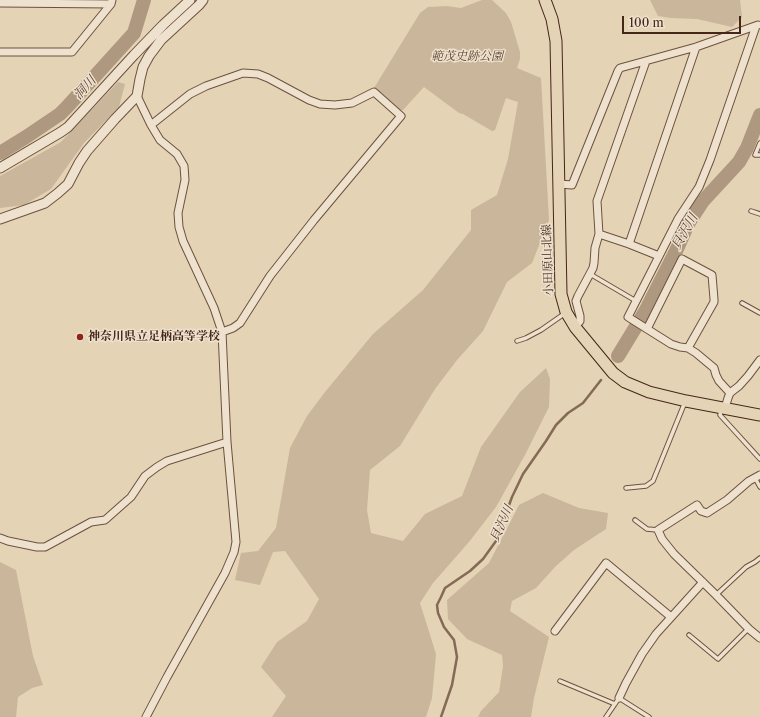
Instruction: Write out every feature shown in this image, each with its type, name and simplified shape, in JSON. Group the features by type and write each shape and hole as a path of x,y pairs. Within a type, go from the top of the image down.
{"main road":[{"name":"小田原山北線","path":"545,0 552,19 556,41 561,294 566,312 575,327 613,373 625,382 649,392 686,401 760,415"}],"street":[{"path":"0,168 68,127 134,54 190,0"},
{"path":"0,219 45,203 68,184 87,151 137,96 143,67 149,56 161,40 199,6 203,0"},
{"path":"0,3 112,2"},
{"path":"0,52 72,52 112,2"},
{"path":"559,184 572,185 620,68 696,47 758,25"},
{"path":"730,393 719,381 712,365 696,353 688,348 671,344 628,317 678,219 699,187 708,167 758,25"},
{"path":"629,244 696,47"},
{"path":"575,327 580,320 576,301 593,268 594,263 595,248 599,234 597,201 646,61"},
{"path":"151,125 190,94 206,86 243,73 258,74 268,78 309,100 320,104 335,105 352,103 374,92 401,116 314,220 270,276 240,323 233,328 222,332"},
{"path":"137,96 160,140 177,154 184,166 184,180 178,213 179,226 183,241 214,308 222,332 227,442 236,542 234,552 225,573 146,717"},
{"path":"599,234 659,256"},
{"path":"646,328 682,259 712,275 714,299 714,302 688,348"},
{"path":"723,408 730,393 739,386 760,360"},
{"path":"0,538 8,542 46,547 90,522 105,520 131,497 145,476 157,467 168,461 227,442"},
{"path":"757,476 707,514 701,511 697,505 658,530 662,539 674,554 760,638"},
{"path":"556,631 606,563 672,617"},
{"path":"617,701 642,654 656,634 703,582"}],"lane":[{"path":"760,143 755,155 760,155"},
{"path":"750,211 760,214"},
{"path":"590,274 636,301"},
{"path":"742,303 760,313"},
{"path":"517,341 541,330 566,312"},
{"path":"626,488 646,486 653,481 686,401"},
{"path":"723,408 720,415 760,459"},
{"path":"757,476 760,487"},
{"path":"635,520 647,529 658,530"},
{"path":"716,595 746,567 760,558"},
{"path":"689,635 718,659 749,628"},
{"path":"560,681 617,701 649,717"},
{"path":"606,717 617,701"}],"green space":[{"name":"範茂史跡公園","path":"482,0 492,0 506,13 511,22 520,52 520,59 517,68 541,78 549,220 532,263 507,282 483,331 457,360 435,389 400,446 370,470 367,510 371,533 403,541 425,514 462,496 481,447 520,392 546,368 550,379 549,407 526,453 496,507 469,542 433,583 420,603 436,654 432,698 426,717 272,717 286,696 261,667 277,642 307,621 319,599 285,551 273,552 260,585 235,580 241,553 258,551 276,528 290,448 307,416 373,334 423,290 471,230 471,210 497,195 508,159 518,102 506,98 495,130 492,131 459,113 424,87 403,110 399,110 374,88 420,13 428,7 446,6 461,8"},
{"path":"650,0 740,0 742,17 732,27 697,19 658,16"},
{"path":"118,82 125,84 119,107 84,143 51,189 24,205 0,208 0,176 61,142"},
{"path":"543,493 579,508 608,513 606,529 574,550 556,566 536,588 512,601 510,611 549,637 534,698 531,717 478,717 481,711 499,692 503,666 502,655 467,639 448,619 447,600 489,563 519,505"},
{"path":"0,562 16,570 33,656 43,685 32,688 18,697 16,717 0,717"}],"waterway":[{"name":"洞川","path":"0,153 60,114 67,107 134,33 144,0"},
{"name":"貝沢川","path":"618,356 646,310 688,224 703,201 739,162 747,148 760,115"},
{"name":"貝沢川","path":"441,717 452,685 457,657 454,640 444,627 438,613 437,605 445,588 470,571 483,559 496,541 512,497 523,474 556,425 568,413 583,403 601,380"}],"place":[{"name":"神奈川県立足柄高等学校","path":"80,337"}]}
